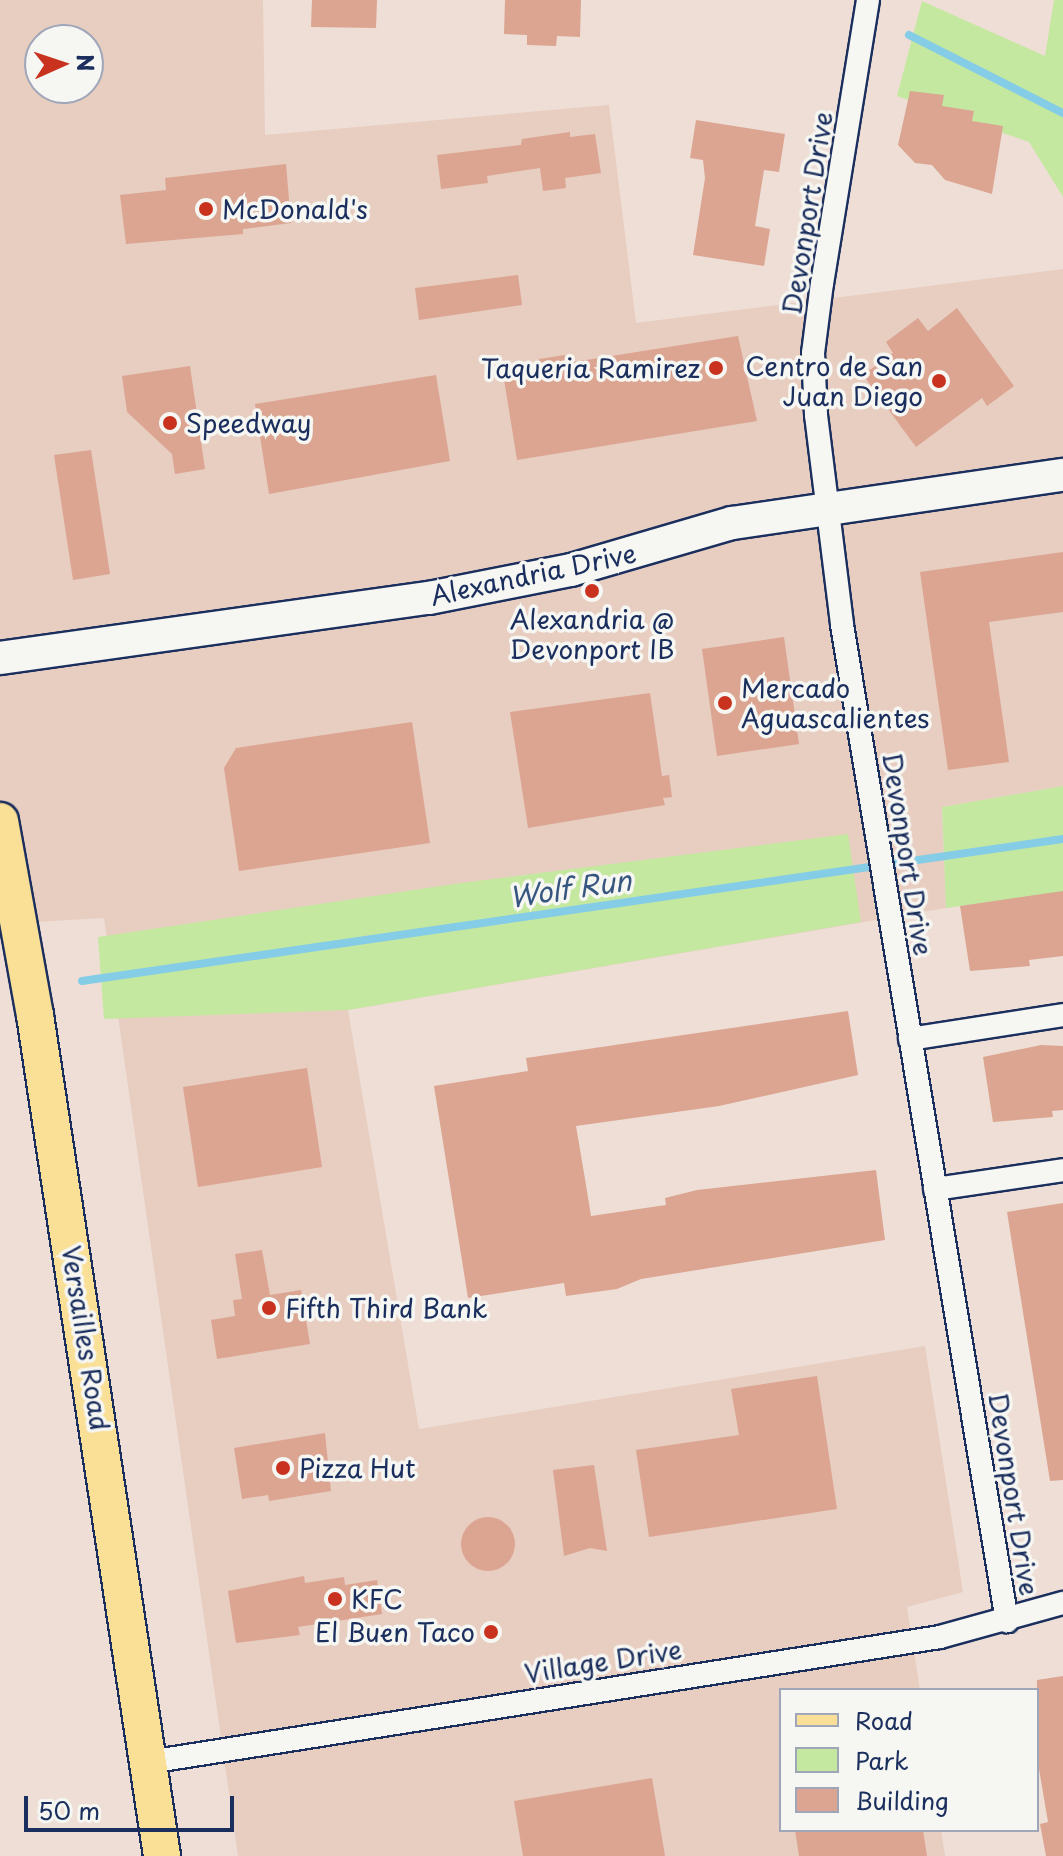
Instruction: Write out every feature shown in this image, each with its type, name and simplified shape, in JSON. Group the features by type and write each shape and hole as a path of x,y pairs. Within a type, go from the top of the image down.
{"main road":[{"name":"Versailles Road","path":"0,821 35,1015 162,1856"}],"street":[{"name":"Devonport Drive","path":"868,0 813,353 827,508 877,841 1007,1621"},
{"name":"Alexandria Drive","path":"0,658 499,586 732,523 1063,475"},
{"path":"910,1039 1063,1015"},
{"path":"935,1189 1063,1170"},
{"name":"Village Drive","path":"149,1762 940,1637 1007,1621 1063,1603"}],"shaded area":[{"path":"0,0 263,0 265,135 609,105 636,323 1063,269 1063,786 942,807 946,908 348,1010 419,1429 925,1346 963,1592 907,1607 920,1688 779,1688 779,1832 941,1832 945,1856 238,1856 104,918 0,924"}],"green space":[{"path":"1054,0 1063,0 1063,197 1029,142 897,96 922,1 1045,56"},
{"path":"1063,786 1063,893 946,908 942,807"},
{"path":"848,834 861,922 348,1010 104,1019 98,937 461,883"}],"building":[{"path":"312,0 377,0 376,28 311,27"},
{"path":"505,0 581,0 580,37 557,36 556,46 527,45 527,35 504,34"},
{"path":"910,91 944,95 942,106 974,111 972,121 1003,126 992,194 945,180 932,165 915,163 898,145"},
{"path":"696,120 785,134 779,172 764,170 755,226 770,229 764,266 693,255 705,178 703,160 690,158"},
{"path":"570,132 570,137 595,134 601,173 565,178 566,188 543,191 540,168 487,176 488,183 441,189 437,155 521,145 522,139"},
{"name":"McDonald's","path":"286,164 291,223 243,229 243,234 126,244 120,195 166,190 165,178"},
{"path":"518,275 522,305 419,320 415,288"},
{"name":"Centro de San Juan Diego","path":"957,308 1014,386 987,406 982,398 916,447 863,375 893,353 886,342 918,318 928,331"},
{"path":"738,336 757,421 517,460 503,373 541,367 539,359 565,355 567,363"},
{"path":"190,366 205,469 175,474 172,454 127,412 122,376"},
{"path":"436,375 450,461 269,494 255,404"},
{"path":"91,450 110,574 73,580 54,455"},
{"path":"1063,552 1063,612 989,622 1009,762 948,770 920,572"},
{"path":"784,637 799,744 717,756 702,649"},
{"path":"650,693 662,776 669,775 672,797 663,798 665,805 528,828 510,712"},
{"path":"412,722 430,843 239,871 224,768 236,748"},
{"path":"1063,891 1063,956 1029,960 1030,966 970,971 960,906"},
{"path":"848,1011 858,1075 719,1106 576,1126 591,1216 666,1205 665,1198 697,1190 876,1170 885,1240 641,1279 617,1289 566,1296 564,1283 468,1298 434,1086 528,1071 526,1058"},
{"path":"1041,1045 1063,1046 1063,1110 1052,1111 1053,1117 993,1122 983,1057"},
{"path":"307,1068 322,1167 198,1187 183,1087"},
{"path":"1063,1203 1063,1480 1050,1481 1007,1212"},
{"name":"Fifth Third Bank","path":"262,1250 270,1295 301,1290 310,1344 217,1359 211,1320 235,1316 233,1300 242,1299 235,1254"},
{"path":"817,1376 837,1509 649,1537 636,1450 739,1435 731,1389"},
{"name":"Pizza Hut","path":"325,1433 331,1491 269,1501 268,1495 242,1499 234,1448"},
{"path":"594,1465 607,1551 590,1548 564,1556 553,1470"},
{"path":"488,1517 507,1525 515,1544 507,1563 488,1571 469,1563 461,1544 469,1525"},
{"path":"304,1576 305,1583 344,1577 345,1585 377,1580 382,1614 298,1627 300,1635 236,1643 228,1591"},
{"path":"1063,1676 1063,1856 1046,1856 1040,1824 1048,1822 1039,1769 1037,1680"},
{"path":"652,1778 665,1856 523,1856 514,1801"},
{"path":"795,1832 923,1832 927,1856 799,1856"}],"waterway":[{"path":"909,35 1063,113"},
{"name":"Wolf Run","path":"82,981 1063,839"}],"place":[{"name":"McDonald's","path":"206,209"},
{"name":"Taqueria Ramirez","path":"716,368"},
{"name":"Centro de San Juan Diego","path":"939,381"},
{"name":"Speedway","path":"170,423"},
{"name":"Alexandria @ Devonport IB","path":"592,591"},
{"name":"Mercado Aguascalientes","path":"725,703"},
{"name":"Fifth Third Bank","path":"269,1308"},
{"name":"Pizza Hut","path":"283,1468"},
{"name":"KFC","path":"335,1599"},
{"name":"El Buen Taco","path":"491,1632"}]}
